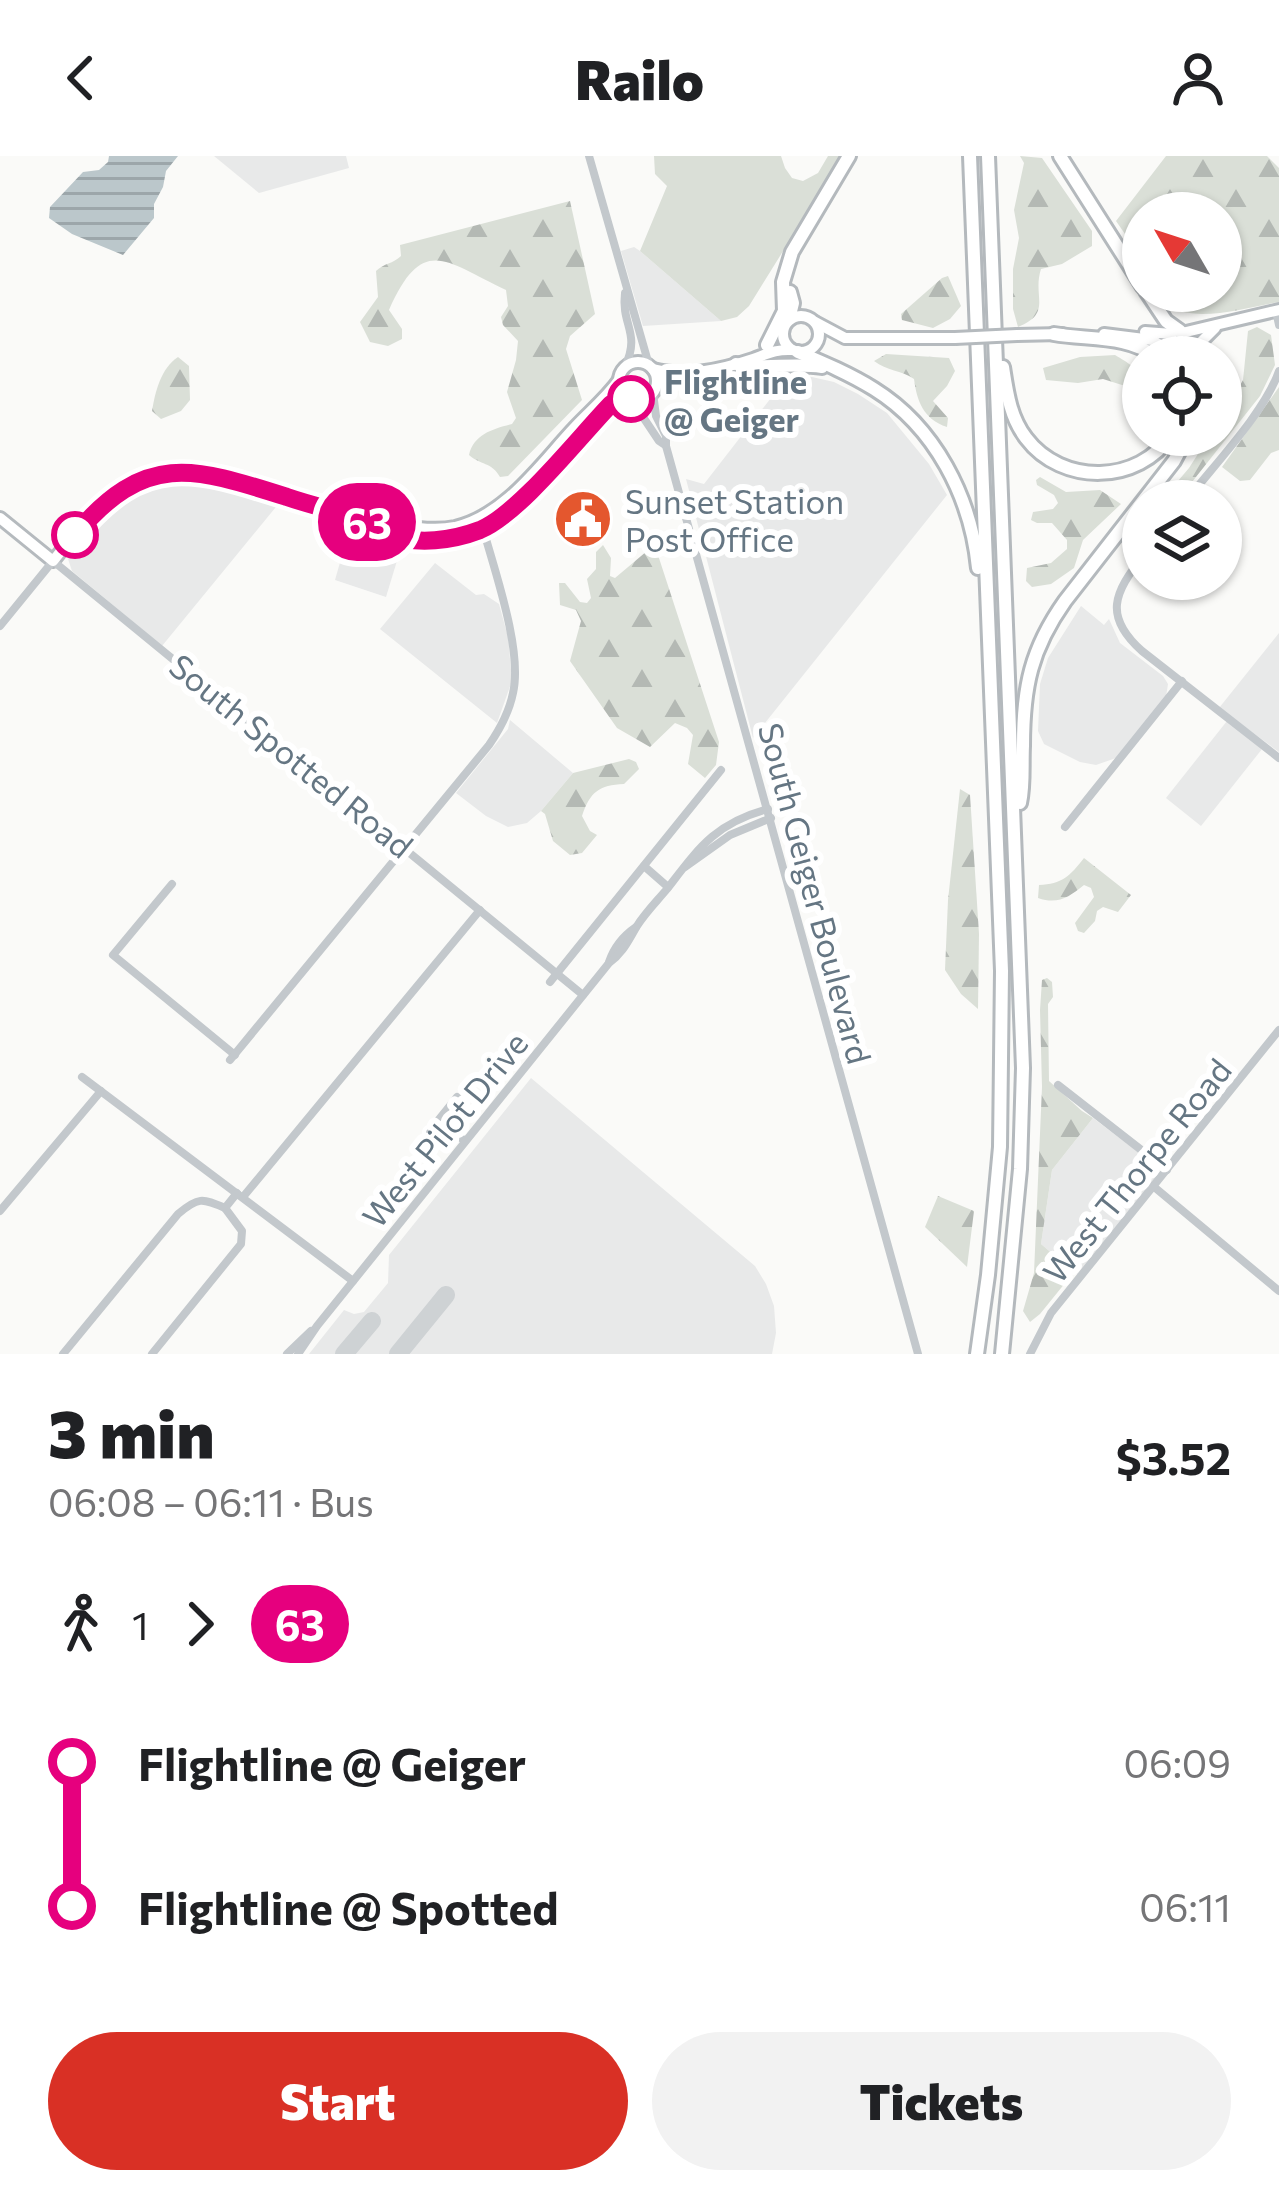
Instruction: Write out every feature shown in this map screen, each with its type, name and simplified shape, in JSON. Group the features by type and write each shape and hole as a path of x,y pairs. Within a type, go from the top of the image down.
{"highway":[{"path":"767,345 784,311 792,252 849,156"},
{"path":"970,156 1002,1019 1000,1148 977,1354"},
{"path":"988,156 1023,1068 1018,1190 1002,1354"},
{"path":"1060,156 1122,254"},
{"path":"786,273 794,303 786,324"},
{"path":"1160,312 1179,332"},
{"path":"1054,334 1122,342"},
{"path":"995,345 1003,362 1010,407 1032,446 1058,464 1082,472 1120,472 1154,456"},
{"path":"800,351 873,388 902,410 947,466 973,530 987,610"},
{"path":"741,362 752,368 809,365 841,371"},
{"path":"1015,822 1022,797 1024,698 1038,647 1065,601 1177,456"}],"main road":[{"path":"53,561 96,510 116,493 151,477 190,472 217,476 377,525 399,537 431,540 513,507 611,404 643,400 679,375 845,338 1123,329 1179,332 1277,311"},
{"path":"741,362 767,345 786,324 806,316 845,338"},
{"path":"800,351 818,340 815,322"},
{"path":"786,324 784,341 800,351"},
{"path":"1206,336 1217,325"},
{"path":"1179,332 1185,336"},
{"path":"1174,336 1179,332"},
{"path":"1096,333 1122,336"},
{"path":"481,523 603,400 626,367 635,362 679,375"},
{"path":"651,367 656,374 654,390"},
{"path":"619,380 630,398"},
{"name":"South Spotted Road","path":"0,518 53,561"}],"street":[{"path":"589,156 626,291 625,313 634,342 626,367"},
{"path":"626,291 651,367"},
{"path":"1277,311 1279,325"},
{"path":"1202,480 1255,413 1279,371"},
{"name":"South Geiger Boulevard","path":"654,390 656,416 667,436 666,446 918,1354"},
{"name":"South Geiger Boulevard","path":"630,398 666,446"},
{"path":"172,884 113,955 232,1057 489,746 506,719 514,691 514,644 481,523"},
{"path":"0,626 53,561"},
{"name":"South Spotted Road","path":"53,561 583,994"},
{"path":"1122,589 1116,613 1134,644 1279,758"},
{"path":"1065,827 1182,681"},
{"path":"550,982 721,770"},
{"name":"West Pilot Drive","path":"298,1354 618,956 690,855 740,819 769,813"},
{"path":"644,866 668,887"},
{"path":"225,1208 480,910"},
{"name":"West Thorpe Road","path":"1030,1354 1051,1313 1279,1030"},
{"path":"82,1077 353,1281"},
{"path":"1058,1085 1167,1170"},
{"path":"0,1211 101,1091"},
{"path":"428,1133 457,1097"},
{"path":"439,1121 465,1141"},
{"path":"1153,1186 1279,1291"},
{"path":"63,1354 178,1214 205,1199 225,1208 242,1232 241,1244 152,1354"},
{"path":"323,1258 334,1245"},
{"name":"West Pilot Drive","path":"287,1354 317,1326"}],"shaded area":[{"path":"109,156 178,156 166,171 154,218 123,255 72,234 49,218 50,207 83,172 99,170"},
{"path":"214,156 346,156 349,168 259,193"},
{"path":"634,247 721,321 643,326 621,251"},
{"path":"788,376 834,382 887,413 929,464 947,495 753,738 686,479 704,484"},
{"path":"189,478 280,502 162,646 72,571 67,556 100,513 124,496 157,481"},
{"path":"351,524 403,541 386,597 335,580"},
{"path":"435,563 476,595 484,594 499,604 512,681 497,723 380,629"},
{"path":"1081,606 1104,625 1109,619 1120,643 1168,684 1166,697 1116,758 1096,765 1044,744 1038,731 1040,684 1048,658"},
{"path":"1279,633 1279,752 1219,708"},
{"path":"510,720 573,773 527,823 508,827 456,793 508,729"},
{"path":"1227,721 1262,749 1201,826 1166,798"},
{"path":"531,1078 755,1266 774,1306 772,1354 309,1354 344,1310 364,1312 388,1283 389,1255"},
{"path":"1093,1118 1157,1171 1078,1275 1041,1244 1052,1170"}],"green space":[{"path":"654,156 781,156 792,178 803,181 818,173 828,156 842,156 749,306 737,317 721,321 640,251 667,186 655,174"},
{"path":"1020,156 1042,158 1092,231 1092,246 1062,264 1041,269 1038,310 1018,327 1013,269 1019,238 1014,210 1024,163"},
{"path":"1166,156 1267,156 1279,168 1279,302 1242,309 1242,192 1138,192"},
{"path":"570,201 595,314 570,336 566,349 582,400 508,476 500,477 469,455 480,437 516,418 507,392 518,341 501,317 508,306 506,290 452,264 425,262 401,286 389,310 402,329 402,339 388,346 370,342 360,322 378,297 376,271 401,256 400,245"},
{"path":"948,276 961,306 950,319 933,328 902,320 901,314"},
{"path":"1257,327 1271,335 1275,365 1242,419 1242,382 1248,331"},
{"path":"886,354 949,358 955,371 933,401 948,418 947,427 923,408 914,379 874,361"},
{"path":"1115,355 1122,359 1122,385 1103,379 1046,380 1043,368 1080,357"},
{"path":"178,357 189,366 190,400 181,411 161,419 152,411 155,396 163,374"},
{"path":"1279,387 1279,450 1271,453 1250,480 1242,481 1222,467 1230,456 1242,456 1242,439"},
{"path":"1197,456 1213,456 1194,480 1179,480"},
{"path":"1040,477 1066,492 1100,490 1121,504 1083,540 1074,568 1051,584 1032,587 1026,581 1027,568 1051,563 1067,549 1067,540 1052,523 1031,520 1033,512 1053,509 1058,503 1037,485"},
{"path":"603,545 611,558 610,576 615,578 647,551 658,555 719,742 716,765 705,778 688,764 693,735 687,728 675,723 650,747 617,728 570,661 581,621 576,610 560,605 559,583 587,603 591,598 587,579 596,569 596,552"},
{"path":"629,759 639,769 624,784 602,788 592,796 582,816 597,835 582,853 570,855 553,841 541,811 573,773"},
{"path":"960,789 970,795 979,934 978,1009 945,970"},
{"path":"1084,858 1131,895 1118,912 1103,907 1097,911 1084,933 1075,923 1094,897 1091,888 1084,885 1057,900 1038,898 1039,885 1065,878"},
{"path":"1047,978 1053,997 1048,1004 1049,1081 1093,1118 1052,1170 1041,1244 1074,1272 1030,1322 1023,1311 1034,1273 1042,1087 1040,1010 1042,980"},
{"path":"938,1196 974,1211 967,1267 925,1227"}],"taxiway":[{"path":"398,1354 446,1295"},
{"path":"344,1354 372,1321"}],"bus line":[{"name":"63","path":"75,535 116,493 151,477 190,472 253,486 377,525 399,537 431,540 466,534 483,529 513,507 611,404 631,399"}],"place":[{"name":"Flightline @ Geiger","path":"631,399"},
{"name":"Sunset Station Post Office","path":"583,519"}]}
